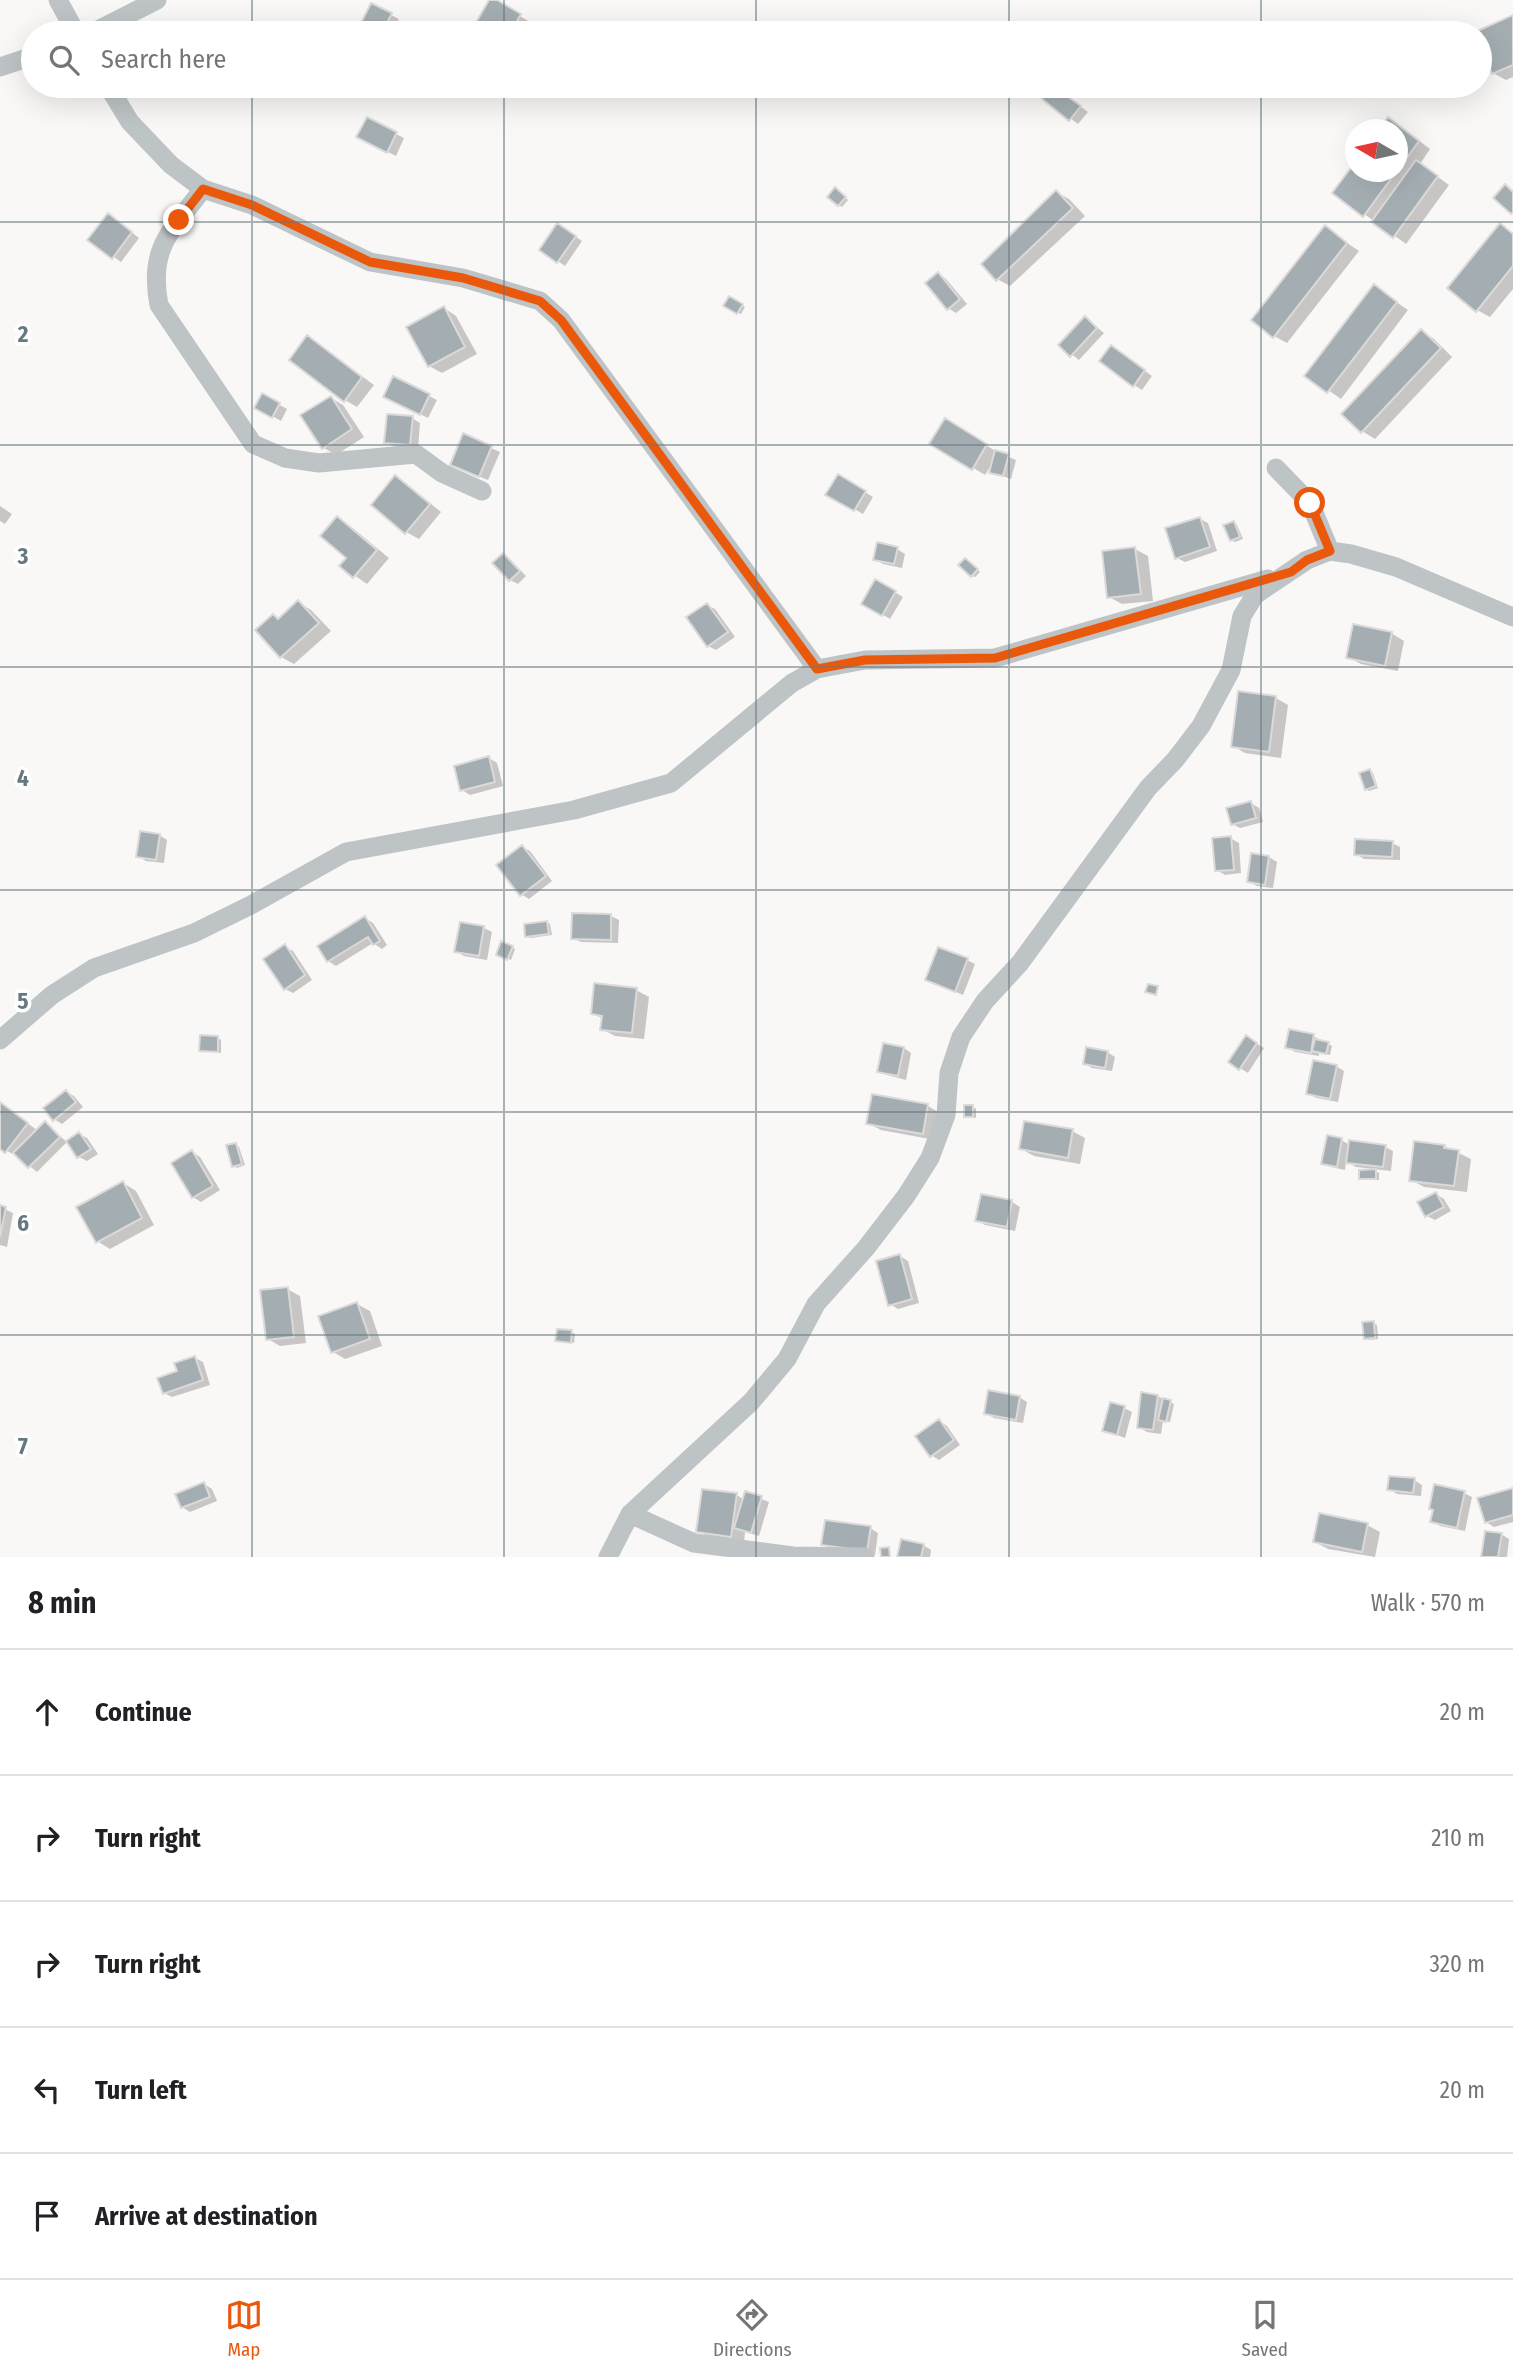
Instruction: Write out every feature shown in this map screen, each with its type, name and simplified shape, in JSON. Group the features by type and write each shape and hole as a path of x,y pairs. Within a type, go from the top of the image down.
{"street":[{"path":"58,0 69,21"},
{"path":"116,21 157,0"},
{"path":"0,67 21,59"},
{"path":"115,98 130,122 171,164 203,189 252,205 370,262 463,278 540,301 561,320 817,669"},
{"path":"203,189 164,241 156,261 155,281 159,305 253,444 285,458 319,463 416,454 442,473 482,491"},
{"path":"1276,468 1310,503 1330,551"},
{"path":"608,1557 630,1514 751,1402 787,1359 816,1304 866,1248 906,1196 930,1158 946,1115 949,1073 961,1037 985,1001 1020,963 1148,788 1175,760 1200,726 1231,670 1242,616 1255,595 1307,560 1330,551 1396,567 1513,617"},
{"path":"0,1040 52,995 94,968 194,933 346,852 574,810 671,783 792,684 817,669 865,660 995,658 1291,572"},
{"path":"630,1514 694,1543 793,1556 865,1557"}],"building":[{"path":"489,0 497,0 521,14 517,21 477,21"},
{"path":"371,3 392,13 388,21 362,21"},
{"path":"1513,15 1513,65 1492,74 1492,24"},
{"path":"1070,98 1081,106 1069,121 1042,99"},
{"path":"367,117 397,132 387,153 356,137"},
{"path":"1408,132 1419,141 1408,156"},
{"path":"1416,160 1438,176 1393,238 1371,222 1400,182 1408,182 1408,171"},
{"path":"1345,176 1345,182 1389,182 1363,217 1332,193"},
{"path":"1505,184 1513,192 1511,214 1493,198"},
{"path":"835,187 846,197 838,206 827,197"},
{"path":"1056,190 1073,208 996,281 981,264"},
{"path":"108,213 132,232 112,259 87,240"},
{"path":"557,223 576,236 557,263 539,250"},
{"path":"1500,223 1513,234 1513,266 1476,312 1447,288"},
{"path":"1325,225 1347,243 1273,338 1251,320"},
{"path":"938,272 960,299 947,310 925,283"},
{"path":"1374,284 1397,302 1327,393 1304,376"},
{"path":"729,296 743,304 737,314 723,306"},
{"path":"444,306 465,347 428,367 406,327"},
{"path":"1085,316 1097,328 1070,357 1058,345"},
{"path":"1421,329 1441,348 1361,433 1341,414"},
{"path":"307,335 362,377 344,402 289,360"},
{"path":"1111,345 1145,370 1133,387 1099,361"},
{"path":"393,376 430,394 420,415 383,397"},
{"path":"262,393 280,403 272,418 254,408"},
{"path":"331,396 352,429 322,449 300,415"},
{"path":"387,414 413,416 410,445 384,443"},
{"path":"945,418 987,444 972,470 929,444"},
{"path":"463,433 492,446 479,477 450,465"},
{"path":"995,450 1009,454 1003,476 989,473"},
{"path":"838,474 866,491 854,511 825,495"},
{"path":"395,475 430,504 405,534 371,505"},
{"path":"337,516 377,550 353,578 339,566 346,558 320,536"},
{"path":"1200,517 1210,547 1175,559 1165,528"},
{"path":"1234,521 1240,537 1230,541 1223,525"},
{"path":"877,542 898,547 894,564 873,560"},
{"path":"1135,547 1141,594 1107,598 1102,551"},
{"path":"503,553 520,571 509,581 492,563"},
{"path":"965,558 978,569 971,577 958,565"},
{"path":"875,579 896,591 882,616 861,604"},
{"path":"298,600 319,623 280,658 255,630 273,614 278,619"},
{"path":"707,603 728,632 707,647 686,617"},
{"path":"1353,624 1392,632 1385,666 1346,658"},
{"path":"1238,691 1276,696 1269,752 1231,747"},
{"path":"489,756 495,782 460,791 454,766"},
{"path":"1370,769 1376,786 1365,790 1359,773"},
{"path":"1251,801 1256,818 1231,825 1226,808"},
{"path":"140,831 160,834 156,860 136,857"},
{"path":"1231,836 1234,870 1215,871 1212,838"},
{"path":"1355,839 1393,841 1392,857 1354,855"},
{"path":"522,845 546,876 520,896 496,865"},
{"path":"1251,853 1269,856 1265,885 1247,882"},
{"path":"572,913 611,914 611,940 571,939"},
{"path":"365,916 380,941 373,945 368,937 327,962 317,946"},
{"path":"547,921 549,934 525,937 524,924"},
{"path":"460,922 484,926 479,956 454,952"},
{"path":"501,941 513,946 507,960 496,955"},
{"path":"285,944 305,975 284,990 263,959"},
{"path":"938,947 968,958 955,992 925,980"},
{"path":"594,983 637,988 632,1033 600,1030 602,1016 591,1014"},
{"path":"1148,984 1158,986 1156,995 1145,992"},
{"path":"1289,1029 1314,1034 1311,1053 1285,1048"},
{"path":"200,1035 218,1036 218,1052 199,1051"},
{"path":"1246,1035 1257,1043 1239,1070 1228,1062"},
{"path":"1315,1039 1329,1042 1326,1054 1312,1051"},
{"path":"883,1043 904,1047 898,1076 877,1072"},
{"path":"1086,1047 1108,1051 1105,1068 1083,1064"},
{"path":"1313,1060 1337,1065 1330,1099 1306,1094"},
{"path":"66,1090 76,1102 53,1121 43,1108"},
{"path":"872,1094 928,1104 923,1134 866,1124"},
{"path":"0,1102 28,1123 5,1153 0,1149"},
{"path":"964,1105 973,1105 973,1117 964,1117"},
{"path":"45,1121 60,1137 28,1168 13,1153"},
{"path":"1024,1121 1073,1129 1068,1158 1019,1149"},
{"path":"79,1132 91,1149 77,1158 66,1141"},
{"path":"1327,1135 1342,1138 1337,1167 1321,1164"},
{"path":"1349,1140 1386,1145 1383,1167 1346,1163"},
{"path":"1414,1141 1445,1145 1444,1148 1459,1150 1454,1186 1409,1181"},
{"path":"236,1143 242,1164 232,1167 226,1145"},
{"path":"192,1150 213,1186 192,1198 171,1163"},
{"path":"1376,1169 1376,1179 1359,1179 1359,1170"},
{"path":"123,1181 142,1218 96,1243 76,1207"},
{"path":"1436,1192 1444,1207 1425,1217 1417,1202"},
{"path":"981,1194 1012,1200 1007,1227 975,1221"},
{"path":"0,1205 6,1207 0,1237"},
{"path":"900,1254 912,1299 888,1306 876,1261"},
{"path":"288,1287 294,1337 266,1340 260,1290"},
{"path":"357,1302 370,1339 331,1353 318,1316"},
{"path":"1374,1321 1375,1338 1364,1339 1362,1322"},
{"path":"557,1329 572,1330 571,1343 555,1341"},
{"path":"195,1356 203,1380 163,1394 157,1378 177,1371 174,1363"},
{"path":"988,1390 1020,1396 1016,1420 984,1414"},
{"path":"1141,1392 1158,1395 1153,1430 1137,1428"},
{"path":"1163,1398 1171,1400 1166,1422 1158,1420"},
{"path":"1110,1402 1125,1406 1117,1435 1102,1431"},
{"path":"939,1419 954,1440 930,1457 915,1436"},
{"path":"1389,1476 1415,1478 1413,1493 1387,1490"},
{"path":"204,1482 210,1497 181,1508 175,1494"},
{"path":"1434,1484 1465,1491 1457,1528 1430,1522 1433,1510 1429,1509"},
{"path":"1513,1488 1513,1515 1485,1523 1477,1498"},
{"path":"702,1489 737,1493 731,1537 696,1532"},
{"path":"745,1491 762,1496 751,1533 734,1528"},
{"path":"1319,1513 1368,1523 1362,1552 1313,1542"},
{"path":"825,1520 871,1526 867,1551 821,1545"},
{"path":"1485,1531 1502,1533 1498,1557 1481,1557"},
{"path":"901,1539 924,1544 921,1557 897,1557"},
{"path":"889,1547 890,1557 881,1557 880,1548"}],"route":[{"path":"179,220 203,189 252,205 370,262 463,278 540,301 561,320 817,669 865,660 995,658 1291,572 1307,560 1330,551 1310,503"}]}
